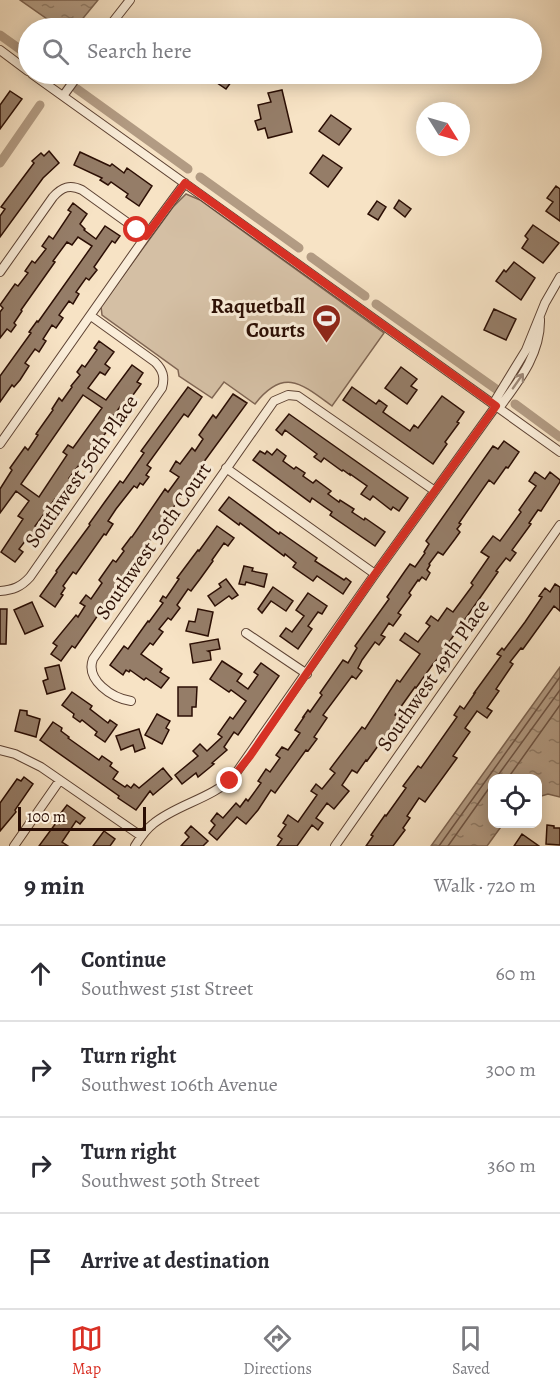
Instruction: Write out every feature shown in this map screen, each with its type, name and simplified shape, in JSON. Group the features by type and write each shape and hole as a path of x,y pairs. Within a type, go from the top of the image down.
{"street":[{"path":"116,18 130,0"},
{"path":"1,52 18,64"},
{"path":"46,84 560,452"},
{"path":"63,96 72,84"},
{"path":"0,444 185,183"},
{"path":"0,272 53,197 66,187 76,187 82,190 146,236"},
{"path":"135,846 146,830 159,819 218,790 230,781 250,756 375,574 496,406 528,366 539,337 540,317 545,303 560,277"},
{"name":"Southwest 50th Place","path":"0,591 20,586 30,576 162,388 162,369 91,316"},
{"name":"Southwest 50th Court","path":"131,701 119,698 95,680 91,670 93,659 274,401 293,395 303,399 435,491"},
{"path":"226,468 375,574"},
{"name":"Southwest 49th Place","path":"335,846 560,525"},
{"path":"246,633 307,674"},
{"path":"0,750 29,760 141,836"},
{"path":"14,846 60,780"}],"shaded area":[{"path":"186,194 200,200 384,333 332,406 311,391 293,383 275,386 255,404 224,382 212,398 179,376 178,370 102,315 101,306 173,207"}],"water":[{"path":"20,0 98,0 83,18 46,18"},
{"path":"560,667 560,797 548,794 542,796 542,774 488,774 488,828 500,828 487,846 431,846"}],"building":[{"path":"219,84 230,84 226,89"},
{"path":"282,90 292,132 268,138 265,128 258,130 255,121 261,119 258,105 271,102 268,93"},
{"path":"10,91 22,99 0,129 0,105"},
{"path":"331,115 351,129 339,145 319,131"},
{"path":"49,151 59,163 43,178 0,237 0,216 5,209 1,207 34,163 32,161 41,153 44,156"},
{"path":"80,152 110,166 112,164 124,173 127,168 152,186 139,206 126,197 128,194 111,182 108,185 100,180 102,178 74,165"},
{"path":"323,155 342,168 328,187 310,173"},
{"path":"556,186 560,189 560,221 546,211 553,202 547,198"},
{"path":"399,200 411,209 405,217 394,208"},
{"path":"377,201 386,207 378,220 368,214"},
{"path":"73,203 87,214 80,224 96,239 105,226 120,236 115,243 112,241 94,267 97,270 89,280 86,278 76,292 79,294 73,304 69,301 59,315 63,318 56,328 52,325 43,339 46,341 39,352 35,349 25,363 29,366 20,380 14,387 12,385 0,402 0,376 92,246 78,237 72,245 67,242 21,310 14,323 16,325 11,332 7,329 0,338 0,312 3,308 0,305 15,284 18,286 28,273 25,271 32,261 35,263 46,249 42,246 49,236 53,239 71,212 68,210"},
{"path":"533,225 559,243 543,263 522,248 528,239 525,236"},
{"path":"514,262 535,278 521,300 496,281"},
{"path":"494,309 516,319 506,340 484,330"},
{"path":"99,341 114,352 105,364 110,368 105,375 100,372 88,388 106,400 132,365 143,373 137,382 141,384 125,406 122,404 104,429 107,431 91,454 89,452 69,478 73,481 58,501 55,499 35,526 38,528 19,549 23,552 15,562 1,552 23,519 18,516 29,501 16,491 0,513 0,489 12,470 10,468 25,447 28,450 59,398 62,401 80,375 77,372 82,365 85,367 97,350 94,348","holes":["83,395 102,408 73,448 68,445 63,452 67,455 39,497 21,484"]},
{"path":"401,367 417,379 411,386 417,390 407,404 385,388"},
{"path":"188,387 202,397 188,417 184,414 147,465 151,468 146,475 149,477 143,485 140,483 137,488 134,486 116,509 108,521 113,524 76,574 73,572 63,586 65,588 61,594 63,595 55,607 40,596 120,481 123,483 144,453 141,451"},
{"path":"352,387 376,404 379,400 387,406 383,412 410,431 414,425 418,428 442,396 464,412 433,464 343,400"},
{"path":"233,394 247,403 75,648 72,646 61,661 51,654 57,646 53,643 76,615 78,617 85,606 80,603 86,595 91,599 102,583 99,580 113,560 116,562 124,551 122,549 165,489 168,492 179,477 170,471 176,461 180,464 192,448 195,451 203,439 199,435 213,415 216,418"},
{"path":"289,414 408,498 399,511 393,507 391,510 373,496 370,500 361,494 367,486 324,458 321,462 314,457 317,454 285,430 282,435 276,430"},
{"path":"504,441 519,452 494,484 489,480 459,523 461,524 457,529 460,532 443,555 438,552 429,564 427,570 430,573 426,580 422,577 418,580 398,613 401,615 393,626 389,623 381,635 385,637 379,645 375,642 362,660 358,668 362,671 356,679 352,676 323,715 327,718 314,737 317,739 308,751 306,750 275,793 271,790 246,824 237,817 217,840 209,833 215,825 211,821 217,813 223,818 236,803 240,807 246,799 248,801 261,783 258,781 266,769 270,772 280,758 276,755 282,747 288,750 300,733 295,730 303,717 308,710 310,712 322,695 320,693 343,660 348,663 357,648 355,646 389,599 387,597 405,571 410,564 415,567 425,553 429,544 426,541 493,446 498,449"},
{"path":"277,449 286,456 283,461 305,473 303,476 313,483 316,480 331,491 328,494 354,509 352,512 385,532 375,546 330,515 332,512 312,498 310,502 253,460 260,451 265,454 267,451 272,455"},
{"path":"535,472 545,479 550,472 560,482 541,511 538,510 512,550 516,553 510,561 506,558 496,571 498,572 447,645 449,646 395,715 399,717 367,761 357,773 352,770 342,785 349,791 334,809 327,803 316,818 323,823 318,830 312,825 297,846 277,846 282,839 278,836 286,825 283,823 288,815 298,822 317,795 311,791 316,784 322,789 335,773 330,769 362,727 365,729 397,680 400,682 420,654 400,640 405,633 418,642 430,626 426,623 431,616 438,621 447,608 453,612 473,585 471,583 489,557 481,552 493,536 500,541 521,512 519,510 536,486 529,481"},
{"path":"229,497 279,534 280,532 317,558 315,561 351,582 343,594 317,576 313,581 293,567 296,563 285,554 284,556 219,510"},
{"path":"217,526 234,538 228,546 224,543 191,591 188,589 177,605 180,608 171,620 168,618 159,629 163,632 153,645 150,643 141,654 162,669 160,672 169,678 161,688 130,670 129,672 126,670 123,675 110,665 124,646 128,649 149,622 163,603 160,601 163,596 166,598 179,579 177,578"},
{"path":"244,566 253,568 252,571 267,574 264,587 246,582 245,585 239,584"},
{"path":"226,579 238,595 232,599 229,596 215,606 208,596 221,587 219,584"},
{"path":"555,584 560,587 560,611 554,606 523,649 521,648 510,662 513,664 496,689 499,691 487,708 492,711 487,718 477,711 465,728 470,732 453,756 457,758 425,802 419,798 407,816 410,818 403,828 405,830 393,846 366,846 373,836 371,835 406,788 403,786 418,766 421,768 457,717 454,715 460,706 464,709 501,656 497,654 502,648 504,650 525,622 542,597 539,596 545,588 550,592"},
{"path":"273,587 293,601 286,611 271,601 262,613 258,609"},
{"path":"308,593 327,606 322,614 318,612 308,626 312,629 298,649 280,636 286,628 292,632 304,616 296,610"},
{"path":"32,602 43,626 25,634 14,610"},
{"path":"0,609 7,609 6,644 0,644"},
{"path":"198,609 213,612 208,636 186,631 189,621 195,622"},
{"path":"218,639 220,649 208,651 211,660 193,663 190,644"},
{"path":"222,661 242,674 237,681 248,689 258,675 254,672 261,663 279,676 238,735 234,732 224,747 227,750 198,777 196,773 182,784 175,775 198,756 193,751 200,744 207,751 222,737 218,734 230,717 233,719 246,701 210,679"},
{"path":"59,665 65,689 47,694 43,681 48,679 45,668"},
{"path":"178,687 197,687 196,707 192,707 192,716 178,716"},
{"path":"72,692 92,706 90,709 108,723 110,720 117,725 105,742 95,735 97,732 82,720 80,722 73,717 74,714 62,705"},
{"path":"20,710 27,711 27,715 40,719 36,737 15,731"},
{"path":"157,714 170,721 166,728 169,730 162,744 145,735"},
{"path":"53,722 62,728 61,731 68,738 99,760 102,756 112,763 110,766 118,772 113,779 125,787 127,785 131,788 134,784 139,788 163,768 172,779 153,795 150,791 136,810 40,740"},
{"path":"139,729 145,748 135,752 133,745 121,750 116,736"},
{"path":"24,777 33,784 15,810 16,812 0,831 0,803 17,779 21,781"},
{"path":"67,805 85,818 80,824 76,821 62,842 68,846 39,846 56,823 54,822"},
{"path":"547,825 560,828 560,845 546,844"},
{"path":"191,826 208,841 203,846 181,846 189,837 185,833"},
{"path":"104,831 115,839 110,846 93,846"},
{"path":"522,834 539,846 514,846"}],"waterway":[{"path":"0,35 18,48"},
{"path":"77,89 188,169"},
{"path":"0,163 40,105"},
{"path":"200,177 299,248"},
{"path":"311,257 365,296"},
{"path":"376,304 496,389"},
{"path":"515,404 560,437"}],"place":[{"name":"Raquetball Courts","path":"326,344"}],"route":[{"path":"137,230 146,236 185,183 496,406 375,574 250,756 230,781"}]}
